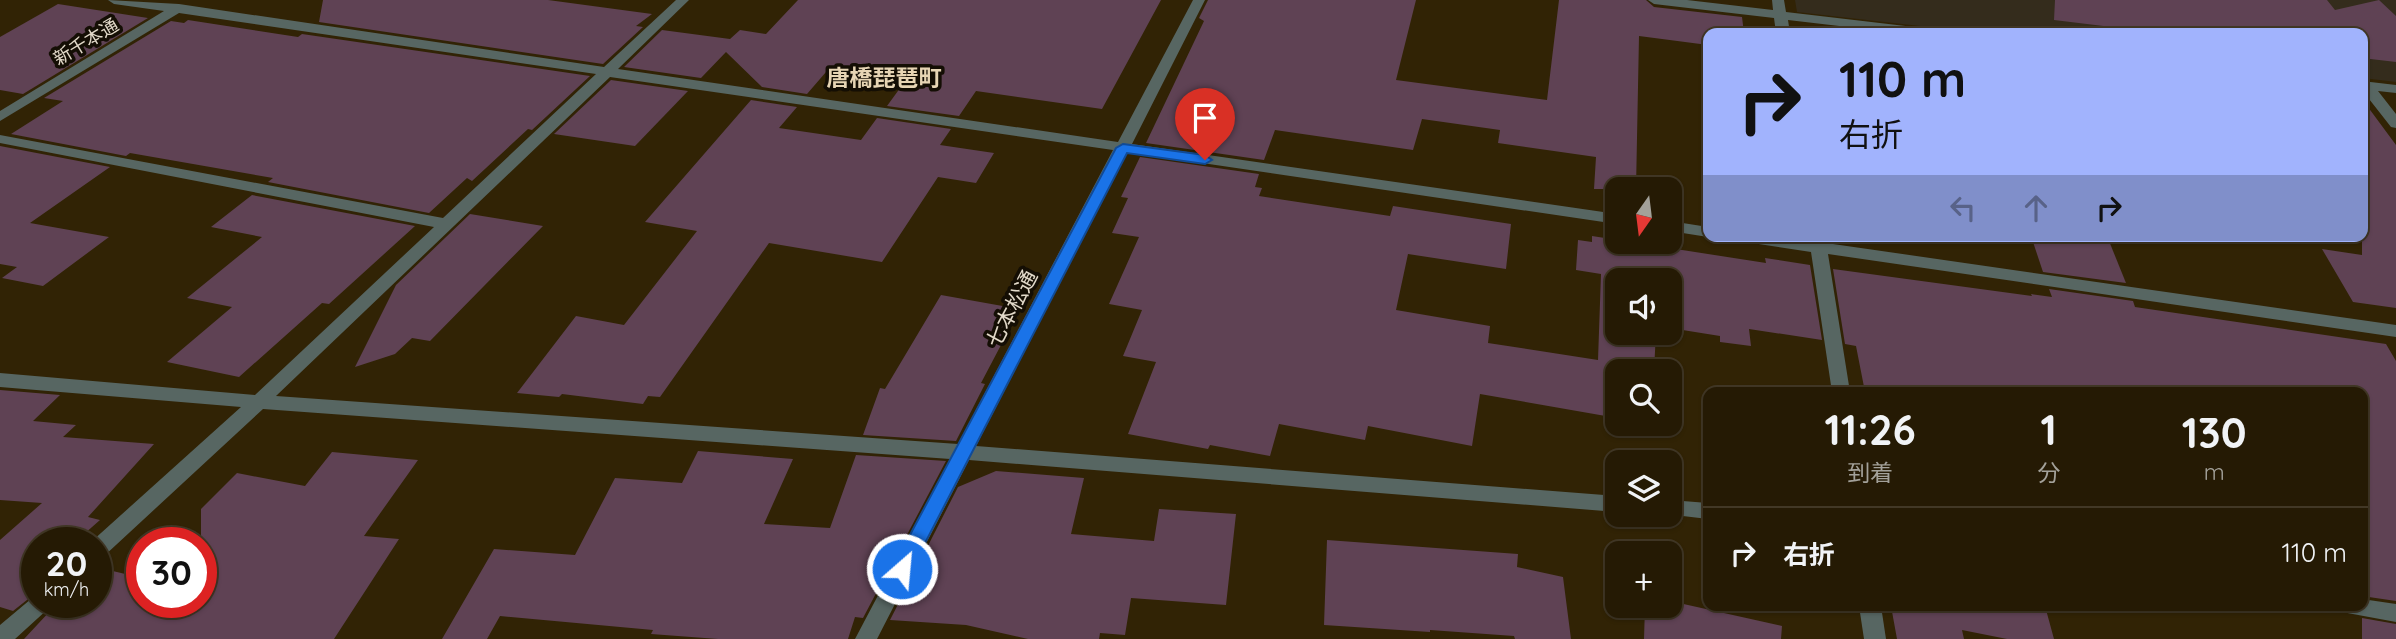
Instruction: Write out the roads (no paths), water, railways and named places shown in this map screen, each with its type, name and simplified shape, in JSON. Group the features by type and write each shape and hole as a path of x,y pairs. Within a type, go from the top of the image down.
{"street":[{"path":"114,0 1605,217"},
{"name":"新千本通","path":"0,117 193,0"},
{"path":"112,536 259,402 683,0"},
{"name":"七本松通","path":"866,639 961,452 1199,0"},
{"path":"1654,0 1889,28"},
{"path":"1778,0 1782,28"},
{"path":"2368,86 2396,89"},
{"path":"2368,90 2396,124"},
{"path":"0,139 447,224"},
{"path":"1682,228 1703,231"},
{"path":"1840,387 1818,242 2396,331"},
{"path":"0,380 259,402 961,452 1605,503"},
{"path":"1682,509 1703,511"},
{"path":"2368,609 2396,613"},
{"path":"1871,611 1875,639"},
{"path":"0,639 23,618"}],"district":[{"name":"唐橋琵琶町","path":"884,78"}]}
